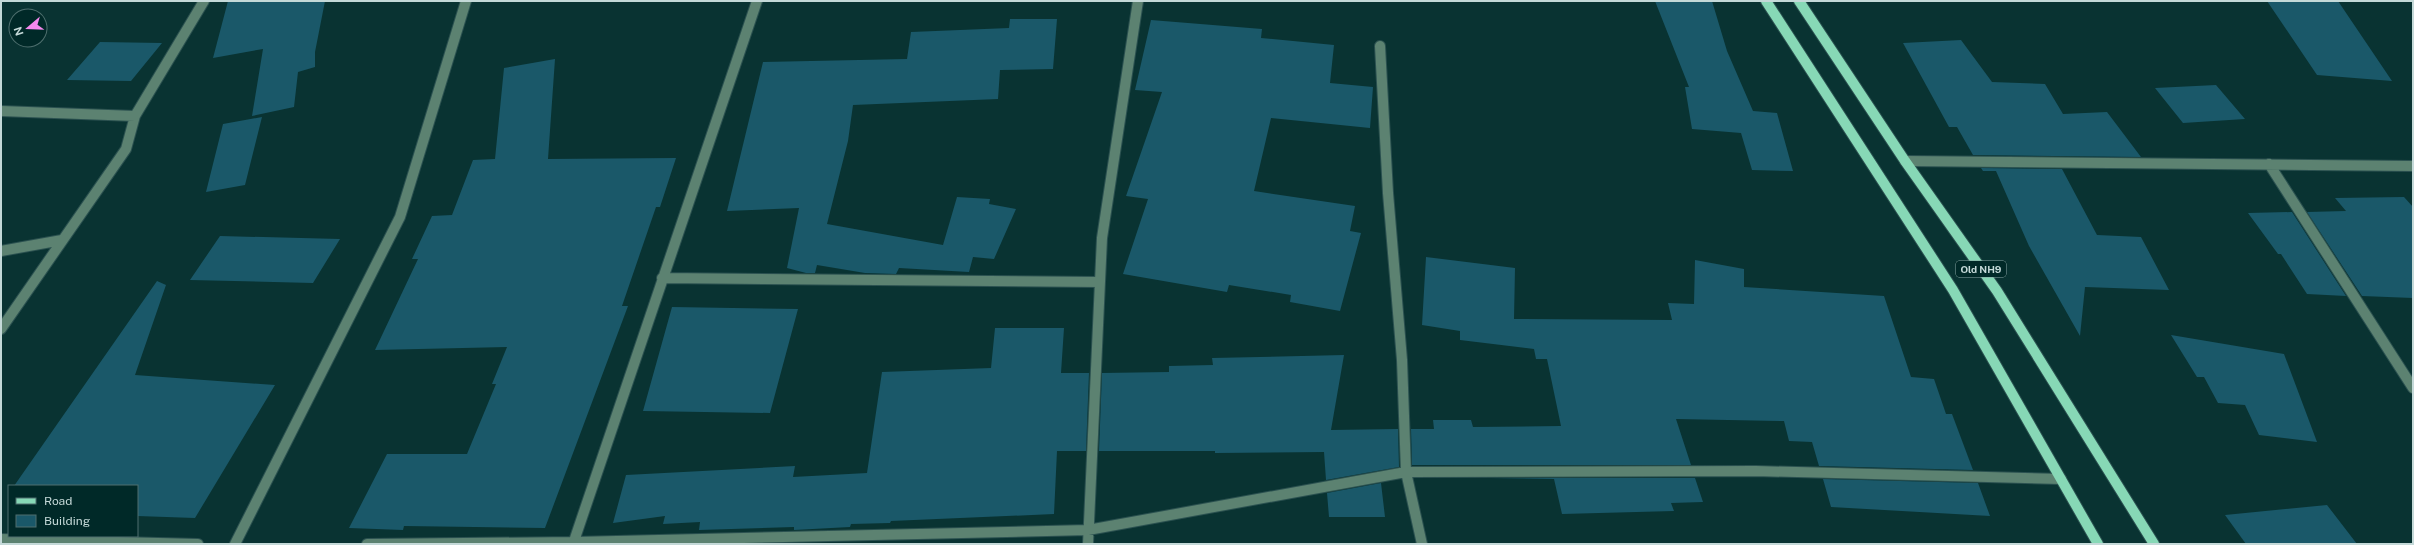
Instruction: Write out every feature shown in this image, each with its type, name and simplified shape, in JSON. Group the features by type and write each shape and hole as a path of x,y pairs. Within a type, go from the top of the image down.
{"main road":[{"name":"Old NH9","path":"1766,1 1953,290 2098,544"},
{"name":"Old NH9","path":"1800,1 1905,161 1997,291 2154,544"}],"street":[{"path":"1,329 126,149 135,116 204,1"},
{"path":"235,544 400,217 466,1"},
{"path":"573,543 757,1"},
{"path":"1088,544 1102,238 1138,1"},
{"path":"1380,46 1388,193 1402,360 1406,472 1422,544"},
{"path":"1,111 135,116"},
{"path":"1905,161 2413,166"},
{"path":"2269,164 2413,388"},
{"path":"1,251 62,240"},
{"path":"662,278 1099,282"},
{"path":"367,544 573,543 1088,530 1406,472 1756,472 2060,479"},
{"path":"1,539 198,544"}],"building":[{"path":"228,1 325,1 315,52 315,67 298,72 294,107 252,116 263,49 213,58"},
{"path":"1655,1 1712,1 1727,51 1753,111 1777,113 1793,171 1752,170 1741,133 1692,129 1685,87 1689,87"},
{"path":"2267,1 2338,1 2392,81 2317,75"},
{"path":"1010,19 1057,19 1053,69 1000,70 998,99 853,105 848,141 827,224 943,245 957,197 990,199 989,204 1016,209 994,259 973,257 969,272 899,268 896,274 865,273 817,265 815,273 806,273 787,268 799,208 727,211 763,62 907,59 911,32 1009,28"},
{"path":"1151,20 1262,29 1261,38 1334,45 1330,83 1373,87 1370,128 1271,118 1254,191 1355,206 1350,231 1361,233 1340,311 1290,302 1291,295 1229,285 1227,292 1123,274 1148,199 1126,196 1162,92 1135,90"},
{"path":"1961,40 1992,82 2045,84 2063,114 2107,112 2141,157 1973,155 1957,127 1949,127 1903,43"},
{"path":"100,42 162,43 131,81 67,80"},
{"path":"555,59 548,159 676,158 660,207 656,207 622,306 628,306 545,528 404,526 403,530 349,528 387,454 467,454 496,384 492,384 507,347 375,350 418,259 412,259 432,216 452,215 473,160 495,159 504,68"},
{"path":"2216,85 2245,119 2183,123 2155,88"},
{"path":"262,117 245,185 206,192 223,124"},
{"path":"1981,168 2062,169 2097,235 2141,237 2169,290 2085,287 2080,336 2029,246 1996,171 1983,171"},
{"path":"2404,197 2413,207 2413,298 2362,296 2307,212 2346,211 2335,198"},
{"path":"2292,212 2346,296 2307,294 2281,254 2278,254 2248,213"},
{"path":"220,236 340,239 313,283 190,280"},
{"path":"1426,257 1515,268 1514,319 1672,320 1668,303 1694,304 1695,260 1744,269 1744,287 1884,296 1911,377 1934,379 1946,414 1952,414 1973,470 1819,466 1812,442 1789,441 1784,421 1676,419 1691,465 1412,465 1411,429 1434,429 1433,420 1471,420 1473,427 1561,426 1547,359 1536,359 1534,349 1460,340 1460,331 1422,325"},
{"path":"157,281 166,285 135,375 275,385 195,518 138,516 138,485 15,485"},
{"path":"672,307 798,309 770,413 643,411"},
{"path":"995,328 1064,328 1061,373 1089,373 1086,451 1057,451 1054,514 891,521 890,523 851,524 850,527 794,530 794,527 699,530 700,522 663,524 665,516 613,523 626,475 795,466 793,477 867,473 882,372 991,368"},
{"path":"2171,335 2284,354 2317,442 2259,435 2245,405 2218,403 2204,377 2197,377"},
{"path":"1344,355 1331,430 1398,429 1399,467 1326,480 1324,452 1215,453 1215,451 1099,451 1102,373 1169,372 1169,366 1213,365 1212,358"},
{"path":"1490,478 1695,478 1703,502 1671,503 1674,511 1562,514 1554,479"},
{"path":"1823,479 1978,483 1990,516 1831,507"},
{"path":"1381,483 1385,517 1329,517 1327,493"},
{"path":"2327,505 2357,544 2246,544 2225,515"}]}
